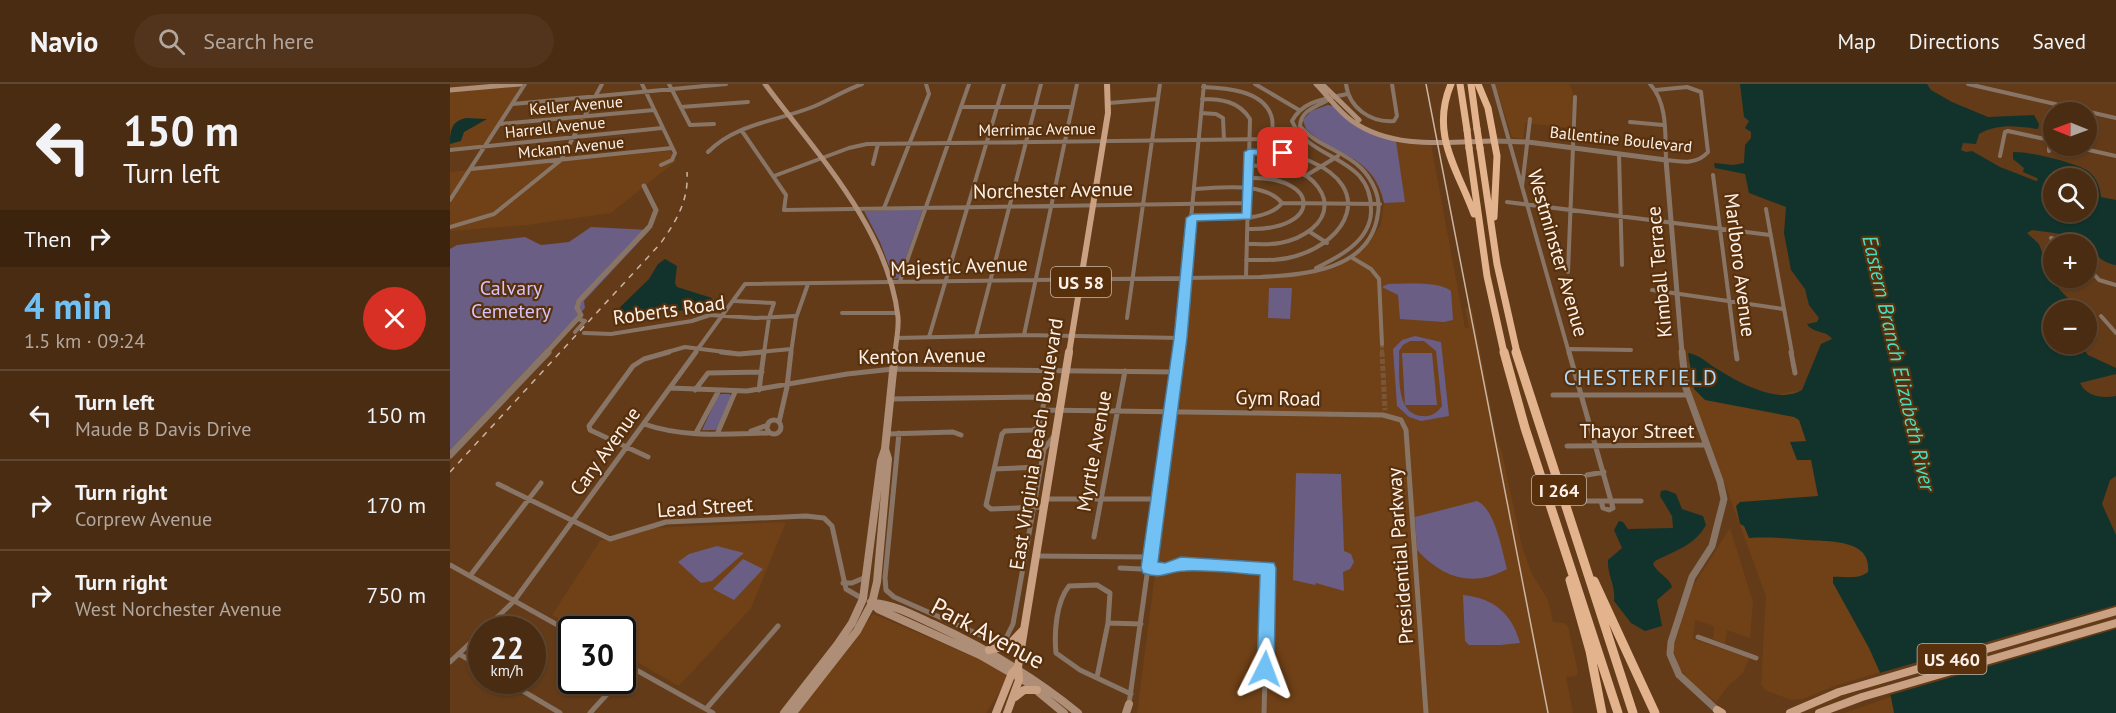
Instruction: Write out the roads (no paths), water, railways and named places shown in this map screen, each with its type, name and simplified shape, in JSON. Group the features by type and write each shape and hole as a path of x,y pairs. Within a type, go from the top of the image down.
{"highway":[{"path":"1451,84 1442,111 1446,139 1452,161 1468,194 1481,234"},
{"name":"I 264","path":"1460,84 1491,296 1505,358 1523,422 1618,713"},
{"name":"I 264","path":"1471,84 1492,235 1506,313 1520,366 1633,713"},
{"path":"1478,84 1488,108 1494,139 1497,174 1492,235"},
{"path":"1560,536 1572,590 1590,651 1602,713"},
{"path":"1579,548 1655,713"}],"main road":[{"path":"450,90 520,84"},
{"path":"765,84 858,209 874,238 891,283 898,313 885,449 881,461 868,576 868,601 784,713"},
{"name":"East Virginia Beach Boulevard","path":"1009,708 1094,204 1109,103 1107,84"},
{"name":"Ballentine Boulevard","path":"1316,84 1333,98"},
{"name":"Ballentine Boulevard","path":"1323,84 1353,122 1378,134 1406,140 1494,139"},
{"path":"793,713 857,631 878,582 888,459 885,449"},
{"name":"Park Avenue","path":"868,601 892,605 990,645 1016,673 1064,713"},
{"name":"Park Avenue","path":"868,601 878,609 1016,673 1037,679 1078,713"},
{"name":"US 460","path":"1790,713 1839,692 2116,611"},
{"name":"US 460","path":"1819,713 1862,697 2116,622"},
{"path":"990,645 1009,645 1024,629"},
{"name":"East Virginia Beach Boulevard","path":"996,713 1016,673"},
{"path":"1009,708 1022,691 1036,690"}],"street":[{"path":"450,200 525,84"},
{"path":"450,227 494,214 561,160 602,84"},
{"path":"642,84 672,148 674,157 661,165"},
{"path":"669,84 690,126 714,124"},
{"path":"513,104 726,84"},
{"path":"708,152 718,141 789,115 862,84"},
{"path":"884,208 929,94 926,84"},
{"path":"900,281 969,84"},
{"path":"929,337 1004,84"},
{"path":"976,336 1041,84"},
{"path":"1024,335 1077,84"},
{"path":"1127,318 1160,84"},
{"path":"1256,84 1272,91 1288,106 1305,112"},
{"path":"1346,84 1347,94 1362,112 1381,121 1392,122 1397,117 1392,84"},
{"name":"Westminster Avenue","path":"1493,84 1612,501"},
{"path":"1650,84 1656,90"},
{"path":"1968,84 2116,118"},
{"path":"1128,710 1176,372 1204,86 1230,89 1258,100 1270,114 1272,139"},
{"name":"Ballentine Boulevard","path":"1494,139 1666,160 1693,162 1706,156 1708,152 1703,96 1697,90 1687,87 1656,90"},
{"name":"Kimball Terrace","path":"1656,90 1661,101 1676,294 1688,395 1723,490 1724,506 1712,546 1692,577 1671,642 1670,654 1679,675 1720,712"},
{"path":"1309,271 1344,253 1365,231 1372,213 1372,202 1359,176 1337,157 1298,134 1292,121 1299,110 1315,102 1347,94"},
{"path":"1309,271 1336,265 1351,257 1372,234 1379,218 1380,204 1370,178 1355,162 1304,132 1300,121 1305,112 1333,98"},
{"path":"1568,273 1575,98"},
{"path":"1109,103 1158,99"},
{"path":"1202,99 1227,101 1243,110 1250,119 1246,277"},
{"path":"681,107 748,102"},
{"path":"961,107 1072,107"},
{"name":"Keller Avenue","path":"500,124 654,110"},
{"path":"1201,113 1216,114 1223,118 1224,140"},
{"path":"1522,187 1530,119"},
{"path":"1630,122 1663,125"},
{"name":"Harrell Avenue","path":"450,150 662,128"},
{"path":"742,131 774,176"},
{"path":"2000,156 2008,131 2043,139"},
{"name":"Merrimac Avenue","path":"774,176 855,146 878,144 1250,140 1272,139 1304,132"},
{"path":"873,164 878,144"},
{"name":"Mckann Avenue","path":"471,169 672,148"},
{"path":"1246,260 1290,258 1327,243 1345,223 1350,202 1342,184 1322,166 1291,154 1249,152"},
{"path":"2097,152 2116,156"},
{"path":"1307,175 1342,154"},
{"path":"1619,154 1622,265"},
{"path":"1247,244 1285,242 1310,232 1323,220 1327,203 1323,190 1307,175 1282,166 1249,165"},
{"name":"Marlboro Avenue","path":"1713,175 1737,360"},
{"name":"Norchester Avenue","path":"774,176 786,195 784,210 1051,204 1248,203"},
{"path":"1248,229 1273,229 1289,224 1301,214 1305,203 1299,190 1287,182 1271,178 1249,178"},
{"path":"450,455 578,319 581,313 577,308 579,301 653,222 655,206 644,186"},
{"path":"1192,218 1271,214 1280,209 1282,203 1281,198 1272,193 1249,190 1194,189"},
{"path":"1282,203 1372,202 1380,204"},
{"path":"1507,202 1527,202 1770,235"},
{"path":"1766,209 1795,373"},
{"path":"1310,232 1327,243"},
{"path":"1344,253 1371,269 1379,279 1382,344"},
{"name":"Majestic Avenue","path":"745,284 1246,277 1276,276 1309,271"},
{"path":"2097,277 2104,282 2116,285"},
{"name":"Cary Avenue","path":"498,616 514,601 573,523 745,284"},
{"path":"644,424 656,429 679,433 774,433 780,429 782,425 779,422 785,404 795,315 808,284"},
{"path":"1652,290 1783,309"},
{"path":"734,301 773,301 774,304 769,318 759,390"},
{"path":"842,313 898,313"},
{"name":"Roberts Road","path":"584,333 611,334 724,315 769,318 795,315"},
{"path":"2101,316 2116,333"},
{"name":"Roberts Road","path":"575,332 585,321 578,319"},
{"path":"896,338 1072,335 1180,338"},
{"path":"648,457 590,430 588,426 633,366 644,358 677,349 739,354 791,349"},
{"path":"1570,350 1631,350"},
{"name":"Kenton Avenue","path":"670,388 718,392 759,390 840,374 893,369 1066,369 1176,372"},
{"name":"Myrtle Avenue","path":"1094,537 1125,371"},
{"path":"695,390 708,373 762,372"},
{"path":"696,433 718,392"},
{"path":"718,432 735,392"},
{"path":"1553,395 1688,395"},
{"path":"889,399 1038,398 1044,402 1041,424 1037,428 995,433"},
{"name":"Gym Road","path":"1043,410 1386,413"},
{"name":"Presidential Parkway","path":"1386,413 1401,420 1406,430 1426,713"},
{"path":"750,432 779,422"},
{"path":"768,425 766,429 768,433"},
{"path":"886,434 953,432 961,435"},
{"path":"1003,432 988,508 1032,507 1045,503 1101,499 1158,500"},
{"path":"899,433 885,578 886,590 894,597 990,645 1006,638 1013,624 1040,467 1044,449 1055,435"},
{"name":"Thayor Street","path":"1568,446 1706,445"},
{"path":"994,469 1040,467"},
{"path":"1587,475 1604,472"},
{"path":"470,576 541,483"},
{"name":"Lead Street","path":"498,484 573,523 610,539 625,536 651,524 666,522 806,516 824,518 832,526 843,583"},
{"path":"1582,501 1601,501 1601,506 1609,510 1613,508 1612,501 1641,501"},
{"path":"1036,556 1150,557"},
{"path":"1120,568 1166,570 1181,564 1268,568 1264,713"},
{"path":"450,565 558,625"},
{"path":"868,576 858,582 843,583 849,593 868,601"},
{"path":"1097,677 1111,598 1106,587 1098,584 1072,585 1063,591 1055,644 1056,653 1062,659 1097,677 1131,694"},
{"path":"1108,623 1141,624"},
{"path":"706,709 778,626"},
{"path":"1698,637 1756,658"},
{"name":"Cary Avenue","path":"450,662 468,645"},
{"path":"459,654 468,659"},
{"path":"636,669 713,713"},
{"path":"528,694 560,713"},
{"path":"590,713 607,694"}],"water":[{"name":"Eastern Branch Elizabeth River","path":"1740,84 1927,84 1931,90 1952,102 1988,117 2034,115 2039,124 2038,129 2008,126 1993,128 1979,134 1976,144 1963,143 1961,150 1972,151 2000,167 2036,181 2037,178 2023,172 2024,168 2013,159 2013,152 2040,155 2080,168 2043,168 2043,222 2097,222 2097,182 2101,197 2116,200 2116,265 2104,261 2097,255 2097,234 2059,234 2032,230 2027,233 2039,244 2043,255 2043,288 2059,288 2070,300 2043,300 2043,354 2087,354 2116,368 2116,374 2080,383 2086,391 2095,396 2116,396 2116,476 2110,480 2102,504 2116,535 2116,713 1894,713 1891,697 1869,648 1833,583 1833,577 1856,577 1868,572 1867,561 1863,553 1856,547 1836,542 1749,538 1744,526 1740,524 1736,506 1740,502 1818,496 1811,460 1797,460 1790,442 1806,441 1799,420 1794,417 1705,400 1694,389 1688,353 1700,357 1736,380 1758,390 1782,395 1802,390 1821,344 1832,339 1807,324 1817,322 1819,318 1809,305 1805,289 1791,270 1784,233 1786,207 1749,193 1745,174 1715,168 1714,163 1733,165 1744,163 1745,145 1751,138 1751,132 1745,128 1749,121 1744,117"},
{"path":"461,119 487,119 464,132 461,141 450,144 452,127"},
{"path":"665,259 677,266 675,283 677,287 712,298 708,305 699,310 670,311 613,321 613,314 649,279 658,264"},
{"path":"1666,490 1676,494 1682,509 1703,516 1706,525 1690,543 1653,564 1672,587 1657,600 1662,626 1645,631 1631,623 1614,601 1608,560 1622,548 1614,530 1619,521 1623,522 1628,529 1673,528 1672,516 1660,496 1661,491"}],"tunnel":[{"path":"1382,344 1382,352"},
{"path":"1382,352 1385,410"}],"tram line":[{"path":"1426,84 1548,713"}],"railway":[{"path":"450,472 660,244 684,201 687,172"}],"district":[{"name":"CHESTERFIELD","path":"1641,377"}],"park label":[{"name":"Calvary Cemetery","path":"511,300"}]}
